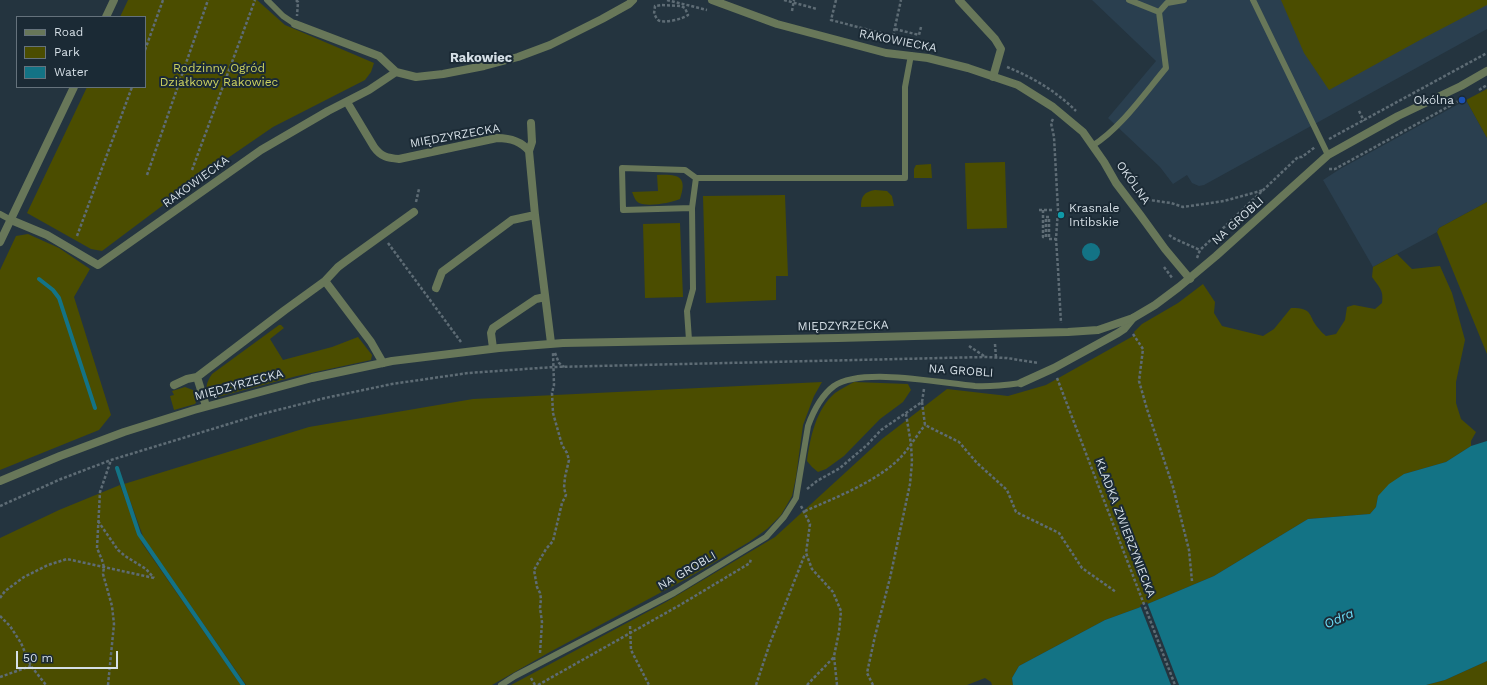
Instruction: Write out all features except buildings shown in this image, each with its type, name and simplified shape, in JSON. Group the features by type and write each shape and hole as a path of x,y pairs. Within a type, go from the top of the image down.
{"street":[{"path":"106,16 114,0"},
{"path":"295,24 379,56 396,72 416,78 484,66 518,57 550,45 602,19 629,4 633,0"},
{"name":"RAKOWIECKA","path":"712,0 777,24 886,53 928,58 968,68 1018,85 1053,106"},
{"path":"959,0 995,39 1001,49 993,77"},
{"name":"NA GROBLI","path":"1021,383 1102,343 1124,329 1132,318 1155,305 1190,279 1328,155 1398,116 1461,86 1487,71"},
{"name":"RAKOWIECKA","path":"11,220 47,234 98,265 261,150 328,111 347,102 396,72"},
{"path":"0,242 74,88"},
{"name":"MIĘDZYRZECKA","path":"347,102 374,147 384,156 399,158 497,138 517,141 525,146 530,152"},
{"name":"OKÓLNA","path":"1053,106 1083,132 1104,162 1116,183 1142,216 1165,249 1190,279"},
{"path":"531,123 532,142 530,152 535,215 551,343"},
{"path":"174,385 187,379 197,378 285,310 325,282 338,267 414,212"},
{"path":"436,288 442,272 512,220 535,215"},
{"path":"325,282 371,342 383,362"},
{"path":"493,348 490,333 493,328 536,299 545,297"},
{"name":"MIĘDZYRZECKA","path":"0,481 60,456 124,432 206,406 312,378 383,362 493,348 551,343 838,338 1098,330 1132,318"},
{"path":"197,378 206,406"}],"lane":[{"path":"267,0 283,16 295,24"},
{"path":"1129,0 1159,12"},
{"path":"1092,146 1102,140 1116,126 1166,68 1159,12 1167,3 1184,0"},
{"path":"1253,0 1328,155"},
{"path":"692,208 622,210 622,168 685,170 696,178 905,178 905,87 910,55"},
{"path":"689,340 687,311 694,289 692,208 696,178"},
{"path":"0,214 11,220"},
{"name":"NA GROBLI","path":"501,685 515,676 674,593 766,537 784,518 796,498 808,426 819,404 835,386 852,378 864,377 925,380 977,386 1000,386 1021,383"}],"path":[{"path":"146,47 163,0"},
{"path":"147,175 208,0"},
{"path":"192,170 255,0"},
{"path":"295,24 298,10 298,2 296,0"},
{"path":"784,0 794,1 816,9"},
{"path":"831,20 836,0"},
{"path":"893,36 901,0"},
{"path":"792,11 794,1"},
{"path":"655,6 681,6 685,8 688,15 684,18 662,21 658,20 654,14 655,6"},
{"path":"895,29 919,35 921,27"},
{"path":"1173,238 1200,250 1298,157 1302,157 1322,143 1487,53"},
{"path":"1473,93 1487,85"},
{"path":"78,236 132,88"},
{"path":"1326,169 1335,169 1466,96"},
{"path":"1359,111 1366,124"},
{"path":"1057,121 1052,117 1058,210 1056,239 1062,332"},
{"path":"1141,198 1171,203 1183,207 1224,201 1264,190"},
{"path":"1054,210 1041,210 1043,237 1046,237 1046,217 1049,216 1049,239 1056,239"},
{"path":"382,235 454,332 461,343 462,352"},
{"path":"1124,329 1133,334 1143,349 1139,381 1173,487 1189,550 1192,581"},
{"path":"996,347 996,358"},
{"path":"541,663 541,599 540,593 536,587 534,570 555,536 562,503 566,495 564,488 569,460 562,445 552,413 554,367 553,349 559,363 564,367"},
{"path":"0,506 61,479 111,460 258,415 325,398 392,384 468,373 554,367 985,357 1007,358 1042,364 1048,370"},
{"name":"KŁADKA ZWIERZYNIECKA","path":"1057,378 1175,685"},
{"path":"805,512 846,493 869,480 901,458 925,425 922,402 925,380"},
{"path":"756,685 770,643 806,553 810,524 805,512 796,498 817,481 840,468 895,419 906,414 922,402"},
{"path":"873,685 867,673 890,578 910,484 912,462 911,444 906,414"},
{"path":"925,425 959,442 977,463 1007,490 1016,512 1059,533 1082,568 1116,592"},
{"path":"108,685 114,624 112,606 103,574 104,567 97,548 100,492 111,460"},
{"path":"0,598 5,591 24,577 48,565 67,559 154,578 146,569 118,550 98,521"},
{"path":"538,685 680,605 750,563 753,546"},
{"path":"806,553 812,569 833,592 841,611 839,632 834,656 837,685"},
{"path":"0,616 10,626 21,643 31,666 46,685"},
{"path":"629,617 631,650 649,685"},
{"path":"807,685 834,656"},
{"path":"0,677 31,666"}],"shaded area":[{"path":"1092,0 1487,0 1487,29 1204,185 1199,186 1192,183 1187,175 1173,184 1160,167 1108,118 1156,61"},
{"path":"1466,100 1487,138 1487,202 1439,228 1437,232 1373,267 1323,180 1340,169"}],"green space":[{"name":"Rodzinny Ogród Działkowy Rakowiec","path":"128,0 257,0 285,25 374,63 371,72 365,80 273,127 206,173 102,251 91,249 27,213 87,88 146,88 146,16 120,16"},
{"path":"1281,0 1487,0 1487,5 1329,90 1304,53"},
{"path":"1487,89 1487,138 1466,100"},
{"path":"1005,162 1007,228 967,229 965,163"},
{"path":"931,164 932,178 914,178 914,169 916,165"},
{"path":"657,175 676,176 682,181 683,185 680,199 654,205 639,203 632,192 658,191"},
{"path":"875,190 887,191 892,196 894,206 861,207 864,195"},
{"path":"785,195 788,276 776,276 776,300 706,303 703,196"},
{"path":"1487,202 1487,354 1437,232 1439,228"},
{"path":"680,223 683,297 645,298 643,224"},
{"path":"28,234 59,248 90,269 74,297 111,415 99,430 0,470 0,270 16,236"},
{"path":"1397,254 1412,269 1440,266 1452,293 1465,340 1456,382 1456,403 1461,419 1476,432 1471,441 1471,446 1446,462 1404,474 1378,496 1376,507 1370,514 1308,519 1214,576 1138,608 1105,620 1019,666 1012,678 1013,685 992,685 991,682 985,678 967,685 511,685 666,602 775,537 882,439 947,389 1008,396 1046,385 1135,335 1134,332 1142,324 1178,303 1203,284 1215,302 1214,313 1222,326 1263,336 1274,329 1291,308 1299,308 1304,309 1310,314 1315,324 1326,336 1336,334 1345,320 1347,307 1354,305 1375,309 1382,303 1382,292 1372,277 1373,267"},
{"path":"279,325 284,328 270,339 283,360 332,347 358,337 372,355 371,360 297,376 214,398 208,393 207,384 212,374"},
{"path":"822,382 814,396 803,425 792,496 781,515 767,529 749,542 686,579 548,653 492,685 246,685 144,539 124,484 309,427 473,399"},
{"path":"854,382 908,384 911,390 903,402 880,419 844,456 826,469 818,472 807,461 815,424 828,400 835,393"},
{"path":"185,387 193,390 198,399 195,404 174,410 170,396 174,395 172,391"},
{"path":"120,485 142,543 241,685 0,685 0,538 59,510"},
{"path":"1487,661 1487,685 1426,685 1445,680"}],"water":[{"path":"1091,243 1097,246 1100,252 1097,258 1091,261 1085,258 1082,252 1085,246"},
{"name":"Odra","path":"1487,441 1487,661 1445,680 1426,685 1013,685 1012,678 1019,666 1105,620 1138,608 1214,576 1308,519 1370,514 1376,507 1378,496 1389,484 1404,474 1446,462 1471,446"}],"pier":[{"path":"1147,602 1179,685 1171,685 1140,605"}],"waterway":[{"path":"39,279 53,290 59,298 95,408"},
{"path":"117,468 139,534 243,685"}],"place":[{"name":"Okólna","path":"1462,100"},
{"name":"Krasnale Intibskie","path":"1061,215"}],"district":[{"name":"Rakowiec","path":"481,58"}]}
